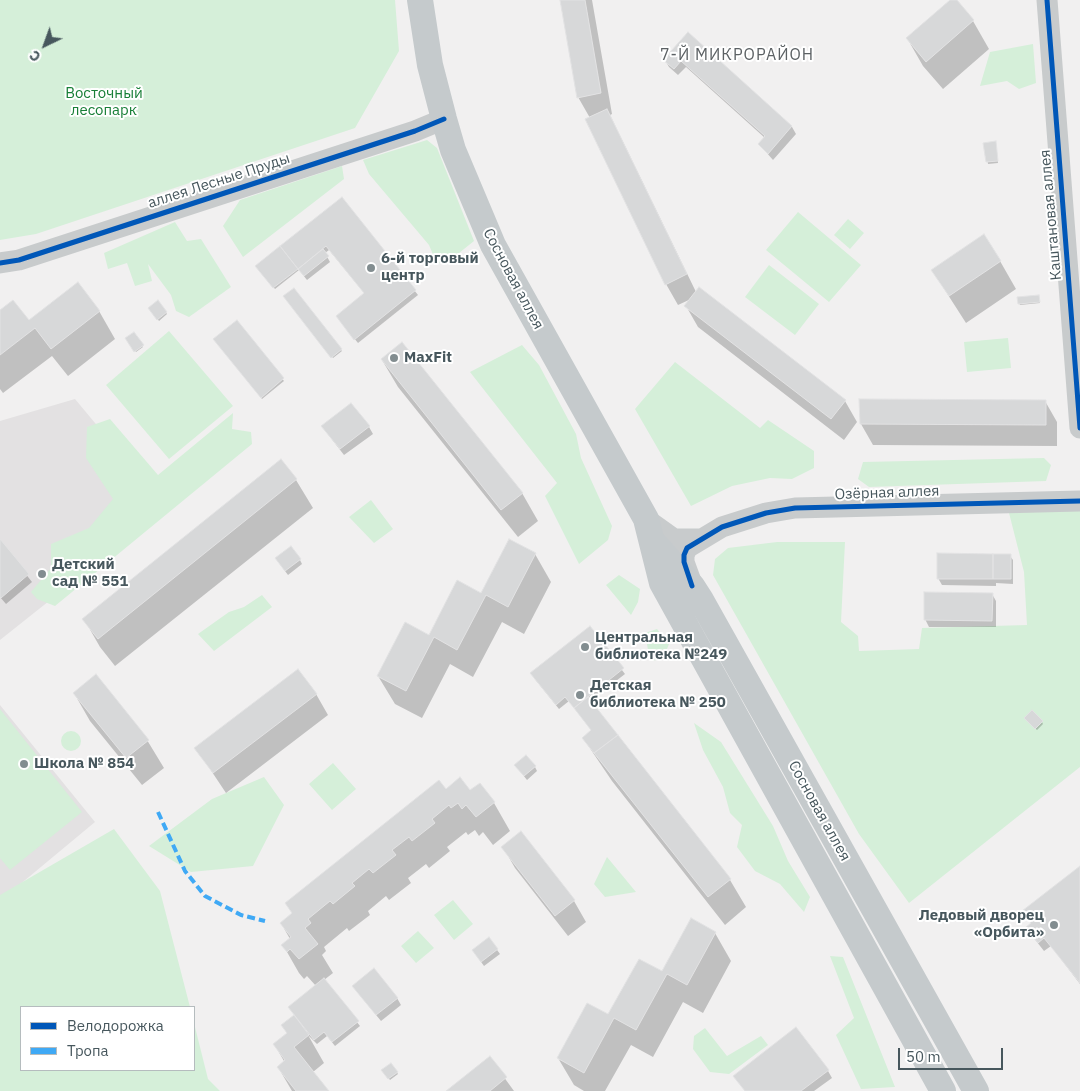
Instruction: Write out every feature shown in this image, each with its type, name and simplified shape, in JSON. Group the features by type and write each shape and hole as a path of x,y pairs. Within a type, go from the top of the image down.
{"main road":[{"name":"Сосновая аллея","path":"420,0 430,65 453,150 493,245 654,531 692,586 976,1091"},
{"name":"Сосновая аллея","path":"654,531 662,583 943,1091"}],"street":[{"name":"Каштановая аллея","path":"1047,0 1080,428"},
{"name":"аллея Лесные Пруды","path":"0,263 19,260 415,131 444,119"},
{"name":"Озёрная аллея","path":"700,539 739,521 796,508 1080,500"},
{"path":"654,531 682,540 700,539"},
{"path":"692,586 684,562 684,555 688,548 700,539"}],"shaded area":[{"name":"Детский сад № 551","path":"75,399 166,508 0,640 0,421"},
{"name":"Школа № 854","path":"0,705 95,822 0,901"}],"green space":[{"name":"Восточный лесопарк","path":"0,0 395,0 399,51 355,128 36,234 0,240"},
{"path":"1033,44 1036,83 1019,89 1007,81 980,86 990,52"},
{"path":"427,140 437,148 474,241 459,253 437,264 429,245 369,174 363,160"},
{"path":"342,166 344,179 243,257 223,226 240,200"},
{"path":"798,212 861,265 829,302 766,250"},
{"path":"848,219 864,233 850,249 834,235"},
{"path":"175,222 187,241 201,239 231,287 189,317 176,311 171,295 148,264 152,281 135,286 127,263 108,269 104,253"},
{"path":"769,265 819,304 795,335 745,297"},
{"path":"169,331 233,406 169,459 106,385"},
{"path":"1008,338 1011,368 967,372 964,342"},
{"path":"522,345 539,365 576,434 581,458 612,526 608,540 579,564 545,496 557,483 470,372"},
{"path":"675,362 760,428 768,420 814,451 814,468 792,479 770,478 732,486 691,506 635,409"},
{"path":"233,413 232,429 251,432 252,444 55,606 37,599 31,592 51,568 51,544 89,528 113,499 86,458 87,427 110,419 158,475"},
{"path":"1044,458 1051,465 1046,481 869,487 858,479 863,462"},
{"path":"371,500 393,529 374,543 349,517"},
{"path":"1080,504 1080,767 909,903 859,834 713,575 715,559 728,548 777,542 845,542 841,622 858,636 859,651 919,649 922,628 1027,625 1024,572 1007,505"},
{"path":"619,575 640,589 638,602 631,615 606,585"},
{"path":"262,595 272,607 214,651 198,634 229,612 244,607"},
{"path":"657,629 669,644 663,659 650,661 645,633"},
{"name":"Школа № 854","path":"0,709 82,812 10,870 0,858"},
{"path":"694,723 721,742 773,826 788,861 810,897 804,912 780,884 755,871 737,847 742,825 730,813 723,787 703,750"},
{"path":"67,731 75,731 81,737 81,745 75,751 67,751 61,745 61,737"},
{"path":"333,763 356,789 332,810 309,784"},
{"path":"264,777 284,805 253,866 191,872 149,846 212,799"},
{"path":"114,829 160,891 190,1006 20,1006 20,1071 195,1071 195,1027 208,1079 220,1091 0,1091 0,895"},
{"path":"607,857 636,892 605,897 594,884"},
{"path":"453,900 473,924 454,940 434,915"},
{"path":"418,931 434,948 416,963 401,946"},
{"path":"830,956 843,957 895,1087 861,1089 836,1035 854,1018"},
{"path":"705,1028 727,1056 761,1036 768,1045 729,1074 710,1072 693,1049 694,1036"}],"building":[{"path":"560,0 585,0 601,93 577,98"},
{"path":"950,0 957,0 974,20 926,62 906,38"},
{"path":"688,32 792,126 768,154 758,144 765,136 681,61 674,69 663,60"},
{"path":"607,109 687,274 665,285 585,119"},
{"path":"996,141 998,161 986,162 983,143"},
{"name":"6-й торговый центр","path":"342,197 416,290 354,340 336,316 364,293 326,246 298,269 280,246"},
{"path":"984,234 1001,261 949,296 931,270"},
{"path":"280,246 298,269 273,288 255,266"},
{"path":"323,249 329,256 304,276 298,269"},
{"path":"78,282 100,311 51,349 35,328 0,355 0,310 13,300 29,320"},
{"path":"699,287 846,400 831,419 684,306"},
{"path":"294,288 342,349 331,358 283,296"},
{"path":"1039,295 1040,302 1018,304 1017,297"},
{"path":"158,300 167,312 157,320 148,308"},
{"path":"237,320 284,378 261,398 213,339"},
{"path":"134,332 144,345 134,352 125,338"},
{"path":"402,342 523,493 501,510 381,359"},
{"path":"859,399 1046,400 1046,425 860,424"},
{"path":"351,403 370,426 340,449 321,426"},
{"path":"281,459 297,479 98,639 82,619"},
{"path":"0,539 29,574 1,598 0,597"},
{"path":"509,539 536,553 508,607 486,595 457,650 434,637 406,691 377,676 405,622 429,635 457,580 481,593"},
{"path":"291,546 301,559 285,571 275,558"},
{"path":"937,553 993,554 993,579 937,579"},
{"path":"993,554 1011,554 1011,579 993,579"},
{"path":"924,592 993,593 992,621 924,620"},
{"name":"Центральная библиотека №249","path":"590,626 624,668 574,708 565,697 556,705 530,673"},
{"path":"298,669 317,694 213,773 194,748"},
{"path":"96,674 149,740 126,758 73,693"},
{"path":"588,697 618,735 594,753 582,738 591,730 574,708"},
{"path":"1032,710 1043,721 1035,729 1024,718"},
{"path":"618,735 731,879 708,897 594,753"},
{"path":"526,755 536,766 524,776 514,765"},
{"path":"460,777 470,790 480,783 495,802 476,817 466,805 462,809 458,803 451,808 449,805 432,819 435,823 412,841 409,837 392,850 396,855 373,873 369,869 352,883 355,886 333,904 330,901 308,919 311,923 305,928 318,944 299,959 290,949 287,952 281,945 291,937 280,923 292,913 285,903 439,780 446,789"},
{"path":"521,831 575,900 555,916 501,847"},
{"name":"Ледовый дворец «Орбита»","path":"1080,866 1080,983 1044,938 1038,943 1026,927 1031,923 1022,911"},
{"path":"691,918 716,932 687,985 667,974 636,1030 614,1018 584,1073 557,1058 587,1003 608,1014 639,959 662,971"},
{"path":"489,937 498,949 481,962 472,950"},
{"path":"374,968 398,998 376,1015 352,986"},
{"path":"324,978 359,1021 332,1042 324,1032 314,1040 288,1007"},
{"path":"294,1015 309,1035 294,1047 329,1091 296,1091 277,1067 285,1060 273,1044 287,1033 281,1025"},
{"path":"796,1027 829,1070 801,1091 745,1091 733,1076"},
{"path":"490,1056 507,1077 490,1091 446,1091"},
{"path":"391,1063 398,1072 388,1079 381,1070"}],"marked path":[{"path":"158,812 185,871 205,896 241,915 265,921"}],"cycle path":[{"path":"1047,0 1080,428"},
{"path":"0,263 19,260 415,131 444,119"},
{"path":"692,586 684,562 687,548 722,527 766,513 795,508 1080,501"}],"place":[{"name":"6-й торговый центр","path":"371,268"},
{"name":"MaxFit","path":"394,358"},
{"name":"Детский сад № 551","path":"42,574"},
{"name":"Центральная библиотека №249","path":"585,647"},
{"name":"Детская библиотека № 250","path":"580,695"},
{"name":"Школа № 854","path":"24,764"},
{"name":"Ледовый дворец «Орбита»","path":"1054,925"}],"district":[{"name":"7-Й МИКРОРАЙОН","path":"737,55"}]}
